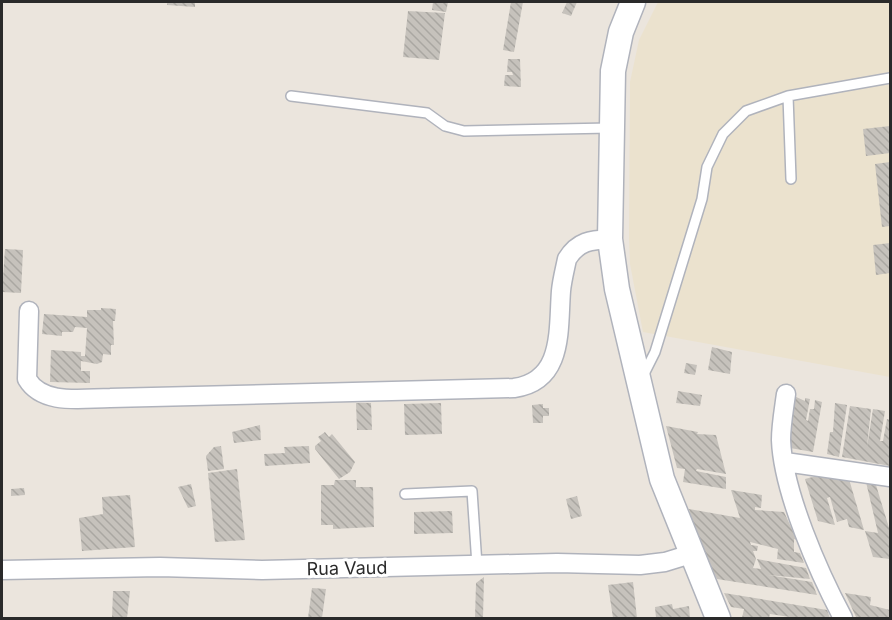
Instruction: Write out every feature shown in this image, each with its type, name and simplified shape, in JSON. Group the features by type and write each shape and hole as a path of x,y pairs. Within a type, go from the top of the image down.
{"main road":[{"path":"633,2 621,32 614,71 610,239 617,289 662,479 718,618"}],"street":[{"path":"29,311 27,379 39,392 50,397 110,398 514,388 529,386 539,380 552,363 559,327 561,288 570,254 574,248 590,240 610,239"},
{"path":"786,394 781,441 785,462 810,547 843,618"},
{"path":"785,462 891,477"},
{"name":"Rua Vaud","path":"2,570 640,565 665,562 691,554"}],"lane":[{"path":"639,383 655,352 702,199 707,167 723,134 746,111 788,96 891,78"},
{"path":"291,96 427,113 445,126 464,131 612,128"},
{"path":"788,96 791,179"},
{"path":"405,494 472,491 477,565"}],"shaded area":[{"path":"658,2 890,2 890,377 643,332 630,264 630,82 639,40"}],"building":[{"path":"167,2 195,2 195,7 167,5"},
{"path":"433,2 448,2 446,12 432,10"},
{"path":"511,2 523,2 514,52 503,50"},
{"path":"567,2 577,2 571,16 562,13"},
{"path":"408,11 445,13 439,60 403,57"},
{"path":"508,59 520,59 521,87 504,86 505,75 513,75 512,72 507,72"},
{"path":"890,126 890,153 866,156 863,129"},
{"path":"890,162 890,226 882,227 875,164"},
{"path":"890,243 890,273 876,275 873,245"},
{"path":"5,249 23,250 21,293 2,292"},
{"path":"101,308 116,309 115,321 113,321 114,345 111,345 111,355 103,354 102,362 97,364 81,361 81,371 90,371 90,383 50,382 51,350 81,352 81,356 85,356 87,328 75,327 73,332 62,332 62,336 42,334 44,314 87,317 87,310 101,310"},
{"path":"712,347 732,352 730,374 708,370"},
{"path":"686,363 697,365 695,375 684,373"},
{"path":"678,391 702,395 700,406 676,403"},
{"path":"794,396 805,401 805,398 810,399 806,420 808,421 810,409 814,409 815,400 822,402 813,452 790,448 788,437"},
{"path":"356,403 371,403 372,430 357,430"},
{"path":"441,403 442,434 405,435 404,404"},
{"path":"835,403 847,405 839,457 827,454 830,432 833,432"},
{"path":"543,404 543,408 549,408 549,416 543,416 543,423 533,423 532,405"},
{"path":"850,406 871,409 867,447 873,409 885,411 880,441 883,441 887,419 890,420 890,466 842,457"},
{"path":"260,425 261,440 234,443 232,432"},
{"path":"666,426 698,432 697,434 716,435 726,474 697,469 696,471 726,477 726,489 683,482 685,469 677,468"},
{"path":"325,432 329,437 332,434 355,462 350,472 339,479 315,449 321,441 318,437"},
{"path":"221,446 224,469 208,471 206,456 214,447"},
{"path":"309,446 310,463 265,466 264,454 285,453 284,447"},
{"path":"237,469 245,540 215,542 208,473"},
{"path":"820,475 849,479 864,530 849,527 847,519 837,522 830,497 827,498 835,525 818,521 805,479"},
{"path":"335,480 356,480 356,487 373,487 374,527 333,529 333,525 321,525 321,485 334,485"},
{"path":"866,482 876,485 890,531 890,559 873,557 865,531 878,533"},
{"path":"191,484 196,506 188,508 178,487"},
{"path":"24,488 25,495 11,496 11,489"},
{"path":"731,490 762,495 761,508 755,507 755,510 784,512 797,540 794,539 794,552 800,553 804,563 777,559 778,549 750,542 751,545 758,546 757,551 753,551 756,559 753,568 761,569 757,559 806,568 810,579 768,575 812,582 817,595 717,579 695,536 689,509 740,518"},
{"path":"130,495 135,547 82,551 79,518 103,514 102,497"},
{"path":"577,496 582,516 571,519 566,499"},
{"path":"452,511 453,533 414,534 414,512"},
{"path":"484,577 483,618 475,618 476,583"},
{"path":"633,582 637,618 613,618 608,585"},
{"path":"312,588 326,589 322,618 308,618"},
{"path":"113,591 130,591 127,618 112,618"},
{"path":"724,593 827,610 830,618 796,618 770,614 769,618 742,618 744,609 731,607"},
{"path":"845,593 871,597 870,605 890,610 890,618 856,617"},
{"path":"672,604 673,609 689,606 690,618 656,618 655,607"}]}
